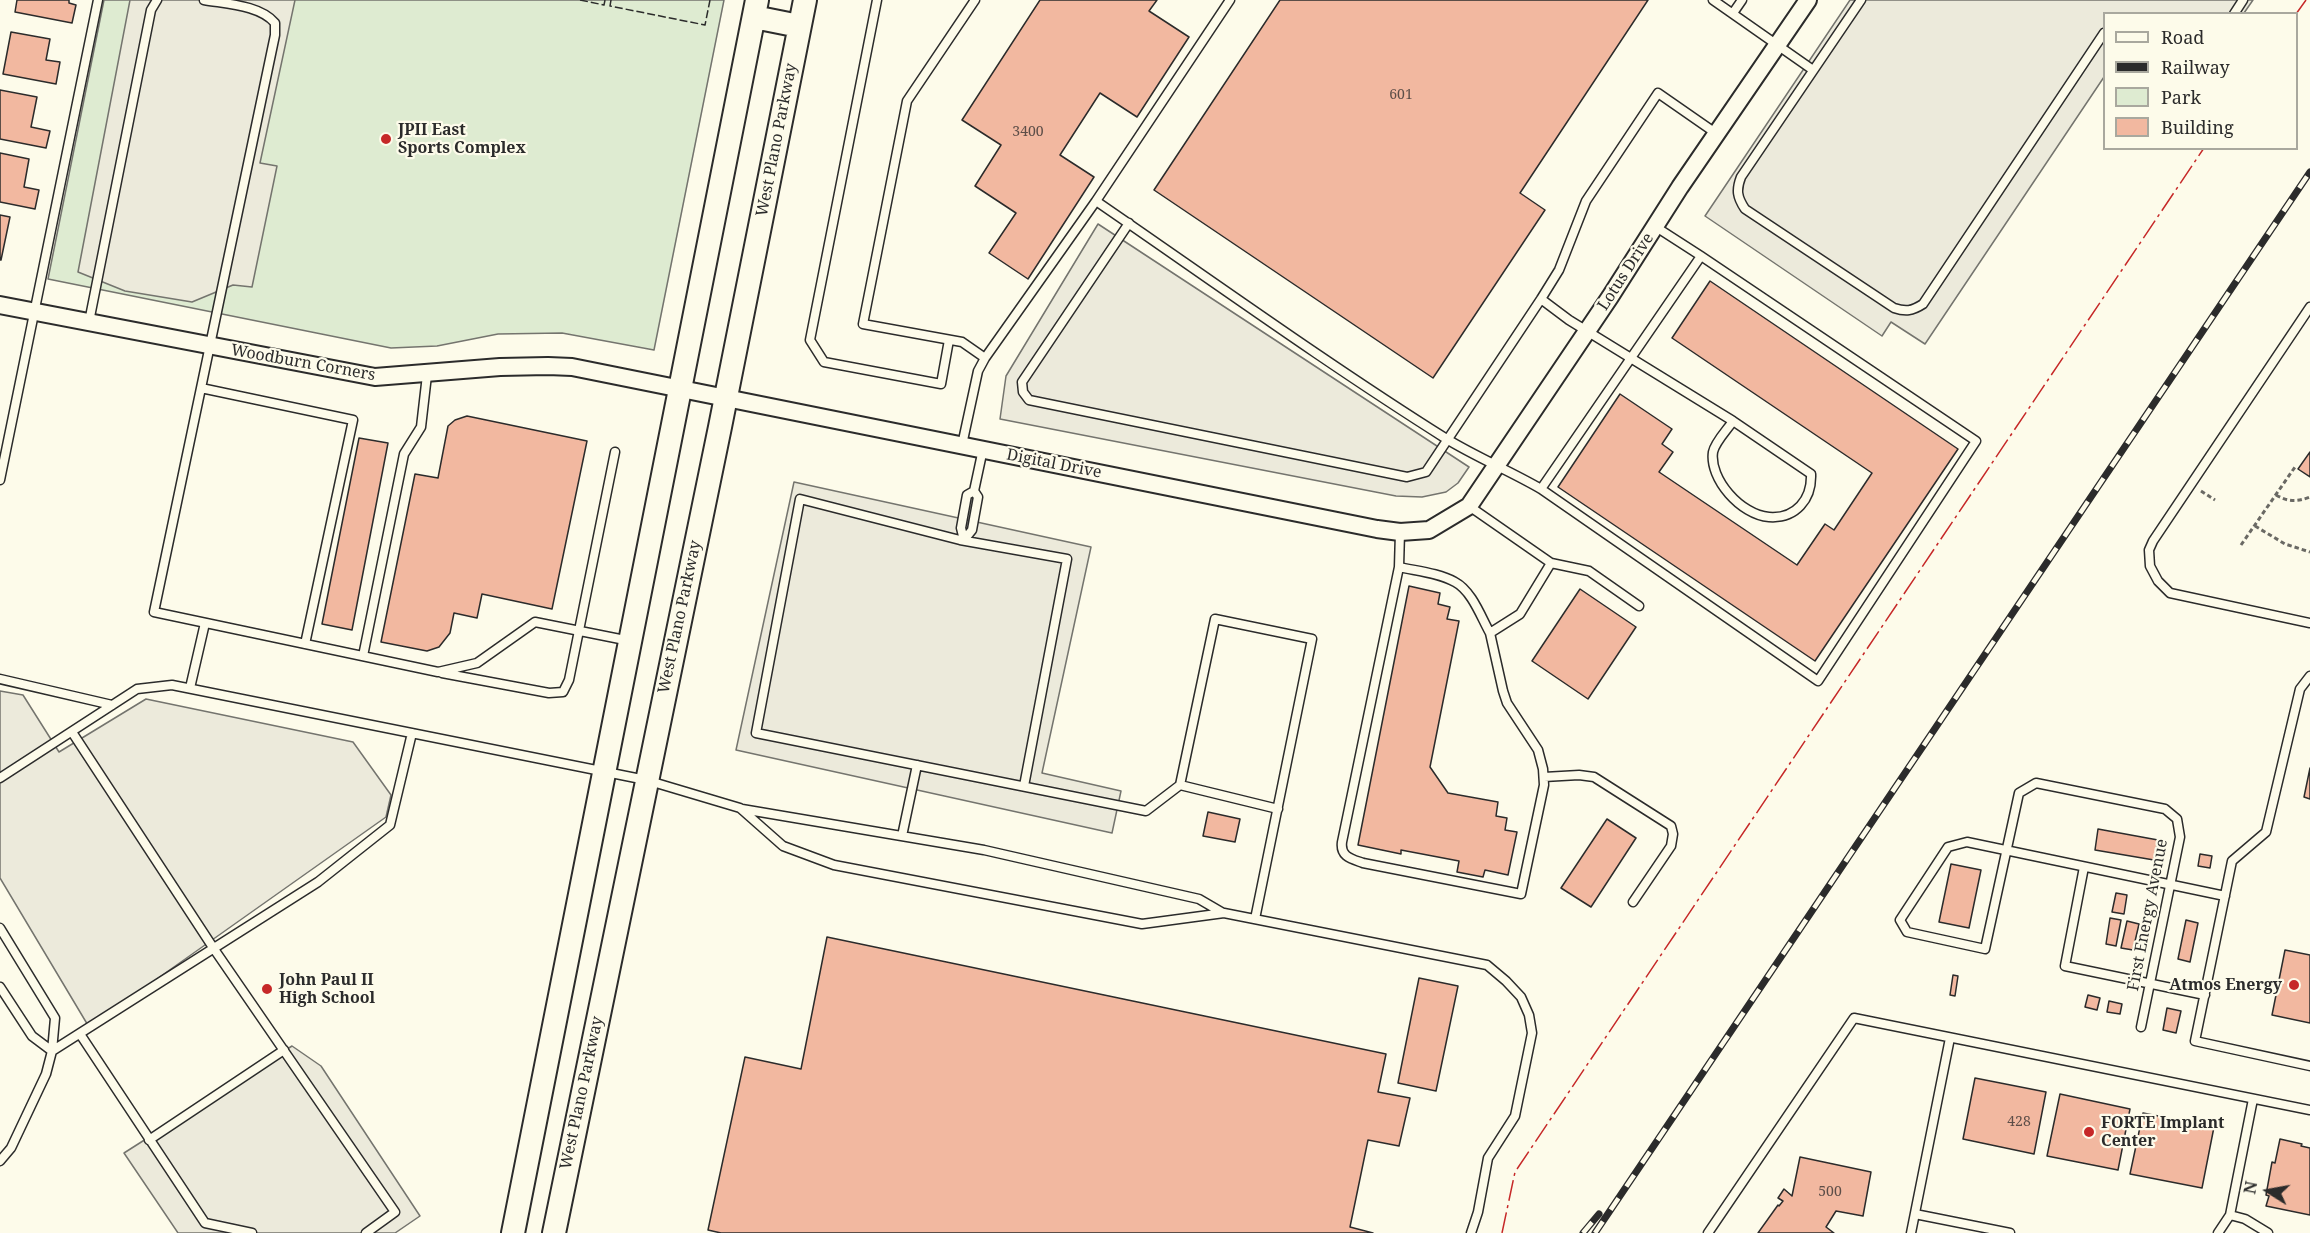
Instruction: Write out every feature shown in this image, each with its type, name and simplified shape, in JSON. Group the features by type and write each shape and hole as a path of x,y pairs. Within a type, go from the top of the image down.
{"main road":[{"name":"West Plano Parkway","path":"554,1233 726,399 804,0"},
{"path":"513,1233 756,8 799,26"}],"street":[{"name":"Lotus Drive","path":"1429,530 1469,506 1808,0"},
{"name":"Woodburn Corners","path":"0,305 375,377 427,375 500,367 548,366 572,367 680,389"},
{"name":"Digital Drive","path":"680,389 1365,527 1400,532 1429,530"}],"lane":[{"path":"0,480 98,0"},
{"path":"89,322 151,10 157,0"},
{"path":"204,0 260,11 269,15 275,22 275,29 154,612 438,672 549,693 563,692 569,680 615,452"},
{"path":"877,0 810,340 824,362 941,384 949,340"},
{"path":"975,0 907,101 863,324 962,342 985,358"},
{"path":"962,445 978,371 985,358 1095,201 1230,0"},
{"path":"1713,0 1814,70"},
{"path":"1733,13 1742,0"},
{"path":"1860,0 1741,177 1737,189 1739,200 1745,209 1894,308 1904,311 1914,310 1923,304 2103,34"},
{"path":"1129,223 1022,382 1023,392 1029,400 1407,477 1426,472 1541,299 1559,270 1586,201 1658,93 1718,134"},
{"path":"1095,201 1447,439 1541,489 1818,681 1976,441 1656,226"},
{"path":"1541,489 1701,256"},
{"path":"1541,299 1733,421 1811,474 1811,486 1806,500 1796,510 1769,517 1755,513 1726,491 1715,471 1713,449 1733,421"},
{"path":"2310,307 2153,541 2148,558 2158,581 2170,593 2310,623"},
{"path":"363,656 404,454 420,428 427,375"},
{"path":"201,388 353,420 305,644"},
{"path":"964,540 972,530 978,497 974,491 983,449"},
{"path":"1024,786 1066,559 964,540 801,499 756,733 1146,811 1180,785 1215,619 1312,639 1255,919"},
{"path":"1469,506 1551,563 1589,571 1639,606"},
{"path":"1399,567 1455,582 1469,596 1490,633 1507,702 1538,750 1544,785 1521,894 1364,863 1345,855 1341,849 1399,567 1400,532"},
{"path":"1490,633 1520,614 1551,563"},
{"path":"438,672 477,663 535,622 630,641"},
{"path":"190,688 205,623"},
{"path":"2310,676 2300,689 2266,832 2232,861 2195,1041 2310,1066"},
{"path":"0,679 112,705"},
{"path":"0,778 137,689 172,685 646,780 740,808 984,850 1199,899 1224,913 1487,965 1521,997 1529,1015 1532,1033 1515,1116 1488,1158 1478,1212 1471,1233"},
{"path":"72,732 214,949 395,1212 366,1233"},
{"path":"52,1052 318,882 390,825 412,733"},
{"path":"902,836 917,765"},
{"path":"1544,777 1579,775 1594,777 1671,826 1673,834 1671,846 1633,902"},
{"name":"First Energy Avenue","path":"2006,851 1967,842 1948,847 1900,920 1906,933 1985,949 2019,793 2036,783 2165,809 2177,819 2180,837 2141,1027"},
{"path":"1180,785 1278,809"},
{"path":"740,808 783,846 834,865 1142,924 1224,913"},
{"path":"2006,851 2226,896"},
{"path":"2084,867 2065,966 2205,995"},
{"path":"0,928 55,1018 52,1052 46,1074 11,1148 0,1161"},
{"path":"0,987 32,1036 52,1052"},
{"path":"1708,1233 1854,1018 2310,1110"},
{"path":"80,1034 205,1223 252,1233"},
{"path":"1911,1233 1950,1038"},
{"path":"149,1140 284,1050"},
{"path":"2218,1233 2230,1215 2253,1099"},
{"path":"1915,1214 2010,1233"},
{"path":"2230,1215 2246,1219 2268,1233"}],"path":[{"path":"2241,545 2295,467"},
{"path":"2200,490 2215,500"},
{"path":"2276,495 2291,501 2300,501 2310,497"},
{"path":"2254,526 2285,544 2310,552"}],"green space":[{"name":"JPII East Sports Complex","path":"104,0 724,0 654,350 562,333 498,334 437,346 391,348 48,279"}],"shaded area":[{"path":"130,0 295,0 260,163 277,166 252,287 233,285 192,302 125,291 78,272"},
{"path":"1850,0 2253,0 2245,12 2103,12 2103,78 1925,344 1891,322 1882,336 1705,216"},
{"path":"1098,224 1469,467 1458,483 1446,492 1422,497 1396,496 1000,419 1006,376"},
{"path":"794,482 1091,547 1042,773 1121,791 1112,833 736,750"},
{"path":"0,691 23,695 59,752 146,699 353,742 391,795 386,817 89,1027 0,878"},
{"path":"292,1046 321,1066 420,1216 395,1233 178,1233 124,1153"}],"building":[{"path":"17,0 69,0 69,3 76,5 72,23 15,12"},
{"path":"1040,0 1157,0 1149,11 1189,37 1137,117 1100,93 1060,155 1094,177 1028,279 989,253 1016,213 975,186 1001,145 962,120"},
{"path":"1280,0 1648,0 1520,193 1545,210 1433,378 1154,190"},
{"path":"11,32 50,39 46,60 60,62 56,84 3,74"},
{"path":"0,90 37,97 31,127 50,131 46,148 0,139"},
{"path":"0,153 29,159 24,187 39,190 35,209 0,202"},
{"path":"0,215 10,217 1,260 0,260"},
{"path":"1710,281 1958,449 1815,661 1558,487 1620,394 1672,429 1662,444 1673,452 1659,472 1797,565 1825,524 1834,530 1872,473 1672,338"},
{"path":"467,416 587,441 552,609 482,594 477,618 454,613 450,633 439,647 427,651 381,642 415,474 438,478 448,426 455,420"},
{"path":"359,438 388,443 352,630 322,624"},
{"path":"2310,452 2310,477 2298,469"},
{"path":"1409,586 1440,593 1438,604 1450,607 1447,619 1459,621 1430,767 1448,793 1498,802 1496,816 1507,818 1505,830 1517,832 1508,875 1485,870 1483,877 1457,872 1459,861 1401,850 1401,854 1358,845"},
{"path":"1580,589 1636,627 1588,699 1532,661"},
{"path":"2310,768 2310,799 2304,797"},
{"path":"1208,812 1240,819 1235,842 1203,836"},
{"path":"1607,819 1636,838 1591,907 1561,888"},
{"path":"2098,829 2158,840 2154,860 2095,850"},
{"path":"2200,854 2212,856 2210,868 2198,866"},
{"path":"1951,864 1981,870 1969,928 1939,922"},
{"path":"2116,893 2127,895 2124,914 2112,912"},
{"path":"2110,918 2121,920 2116,946 2106,944"},
{"path":"2186,920 2198,923 2190,962 2178,959"},
{"path":"2127,921 2139,924 2133,950 2121,948"},
{"path":"827,937 1386,1054 1378,1092 1410,1098 1399,1146 1368,1140 1350,1227 1373,1233 721,1233 708,1230 745,1057 801,1069"},
{"name":"Atmos Energy","path":"2285,950 2310,955 2310,1023 2272,1015"},
{"path":"1953,975 1958,976 1955,996 1950,995"},
{"path":"1419,978 1458,986 1436,1091 1398,1083"},
{"path":"2088,995 2100,998 2097,1010 2085,1007"},
{"path":"2109,1001 2122,1004 2120,1014 2107,1012"},
{"path":"2167,1008 2181,1011 2176,1033 2163,1030"},
{"path":"1975,1078 2046,1092 2034,1154 1963,1139"},
{"name":"FORTE Implant Center","path":"2060,1094 2130,1109 2118,1170 2047,1156"},
{"path":"2143,1113 2214,1127 2202,1188 2130,1174"},
{"path":"2280,1139 2310,1148 2310,1215 2266,1206 2272,1162 2275,1163"},
{"path":"1800,1157 1871,1172 1863,1216 1836,1211 1826,1227 1834,1233 1758,1233 1783,1201 1778,1198 1784,1189 1792,1196"}],"railway":[{"path":"1595,1233 2310,172"},
{"path":"1583,1233 1599,1214"}],"fence":[{"path":"580,0 604,5 605,0"},
{"path":"611,0 610,6 705,25 710,0"}],"power":[{"path":"2297,12 2306,0"},
{"path":"1502,1233 1515,1172 2203,150"}],"place":[{"name":"JPII East Sports Complex","path":"386,139"},
{"name":"Atmos Energy","path":"2294,985"},
{"name":"John Paul II High School","path":"267,989"},
{"name":"FORTE Implant Center","path":"2089,1132"}]}
